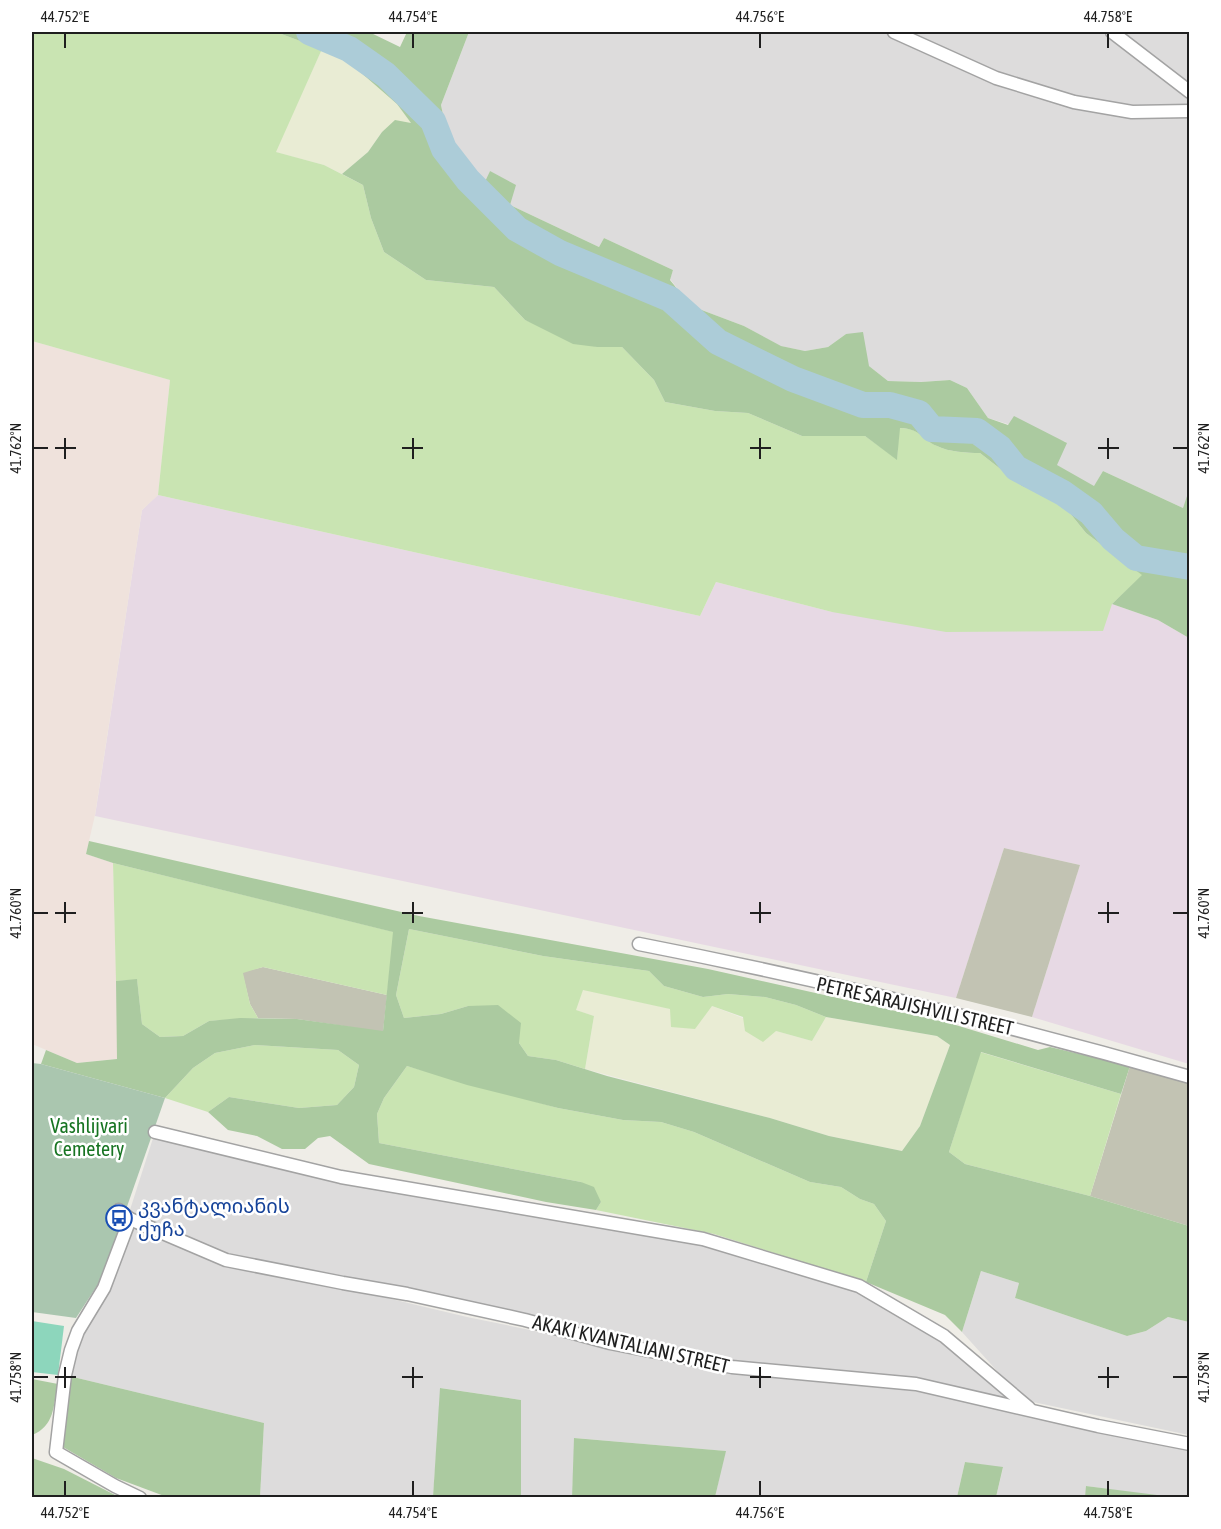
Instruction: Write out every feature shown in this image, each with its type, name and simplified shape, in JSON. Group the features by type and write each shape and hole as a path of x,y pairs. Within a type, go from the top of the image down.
{"street":[{"path":"894,32 996,78 1074,102 1132,112 1190,111"},
{"path":"1112,32 1190,92"},
{"name":"PETRE SARAJISHVILI STREET","path":"639,944 949,1012 1190,1077"},
{"path":"155,1132 341,1177 703,1239 859,1286 944,1336 1030,1410"},
{"name":"AKAKI KVANTALIANI STREET","path":"119,1210 130,1219 226,1260 407,1294 525,1320 610,1342 732,1367 916,1384 1098,1426 1190,1444"},
{"path":"130,1219 104,1288 78,1331 71,1350 65,1375 56,1452 114,1486 140,1497"}],"shaded area":[{"path":"469,32 1189,32 1190,490 1183,508 1103,471 1094,487 1056,465 1066,442 988,418 967,388 950,380 888,381 869,366 846,334 828,347 805,351 780,346 744,326 691,306 670,279 673,270 604,238 599,247 510,205 490,171 484,187 460,160 447,134 441,105"},
{"path":"322,49 343,57 367,76 397,104 412,124 382,132 368,152 342,174 324,165 275,152"},
{"path":"32,341 170,380 158,495 142,510 95,815 86,854 113,863 117,1059 77,1063 32,1044"},
{"path":"158,495 700,616 716,582 832,612 1112,604 1158,620 1189,638 1189,1064 1032,1017 1080,865 1004,848 956,998 95,816 142,510"},
{"path":"1004,848 1080,865 1032,1017 956,998"},
{"path":"263,967 387,995 383,1032 297,1019 258,1018 250,1004 242,972"},
{"path":"583,989 671,1009 671,1026 712,1006 776,1031 812,1041 826,1017 937,1036 950,1045 920,1126 902,1151 829,1136 585,1069 594,1016 575,1010"},
{"path":"1130,1066 1189,1082 1189,1226 1090,1196"},
{"path":"155,1132 240,1152 703,1239 859,1286 944,1336 1030,1410 916,1384 732,1367 226,1260 128,1216"},
{"path":"133,1224 167,1242 226,1264 345,1288 467,1317 729,1371 818,1377 926,1393 1189,1448 1189,1497 1157,1497 1087,1486 1085,1497 996,1497 1003,1468 965,1462 957,1497 715,1497 725,1451 575,1438 572,1497 521,1497 521,1400 441,1388 433,1497 260,1497 264,1423 69,1376 74,1353"},
{"path":"981,1271 1019,1283 1015,1298 1127,1336 1146,1331 1168,1317 1189,1322 1189,1435 1033,1402 1016,1392 962,1332"}],"green space":[{"path":"32,32 276,32 322,49 276,152 324,165 363,185 371,218 384,252 426,280 494,287 525,320 597,347 622,347 654,380 665,402 715,411 748,413 802,436 865,436 897,459 899,428 913,430 942,448 958,452 980,453 1022,486 1044,495 1069,512 1086,533 1143,575 1112,604 1103,631 946,632 832,612 716,582 700,616 158,495 170,380 32,341"},
{"path":"276,32 369,32 400,47 407,32 469,32 441,105 447,134 460,160 483,186 490,171 516,185 510,205 599,247 604,238 673,270 670,280 691,306 744,326 781,346 805,351 828,347 846,334 863,332 869,366 888,381 950,380 967,388 988,418 1008,425 1014,416 1067,443 1057,465 1094,486 1103,471 1183,508 1189,490 1189,638 1158,620 1112,604 1142,575 1086,533 1069,512 1044,495 1022,486 980,453 958,452 942,448 913,430 900,428 897,460 865,436 802,436 748,413 715,411 665,402 654,380 622,347 573,344 525,320 494,287 426,280 384,252 371,218 363,185 342,174 368,152 382,132 395,120 411,123 397,104 343,57"},
{"path":"89,841 419,916 708,969 949,1023 1038,1050 1050,1047 1130,1066 1121,1094 981,1052 949,1152 965,1164 1090,1196 1189,1226 1189,1322 1168,1317 1146,1331 1127,1336 1015,1298 1019,1283 981,1271 962,1332 945,1315 866,1282 886,1221 874,1204 860,1199 841,1187 810,1182 694,1132 661,1122 623,1120 558,1108 467,1085 407,1066 384,1098 377,1114 379,1143 581,1182 594,1187 601,1202 596,1210 546,1202 369,1164 330,1136 318,1138 305,1149 282,1149 257,1136 228,1130 208,1112 229,1097 299,1108 337,1105 354,1087 359,1065 338,1050 255,1045 215,1053 193,1068 165,1098 41,1064 46,1050 77,1063 117,1059 116,981 137,979 142,1024 160,1037 183,1036 209,1021 240,1018 297,1019 383,1031 393,932 113,863 86,854","holes":["409,929 543,956 649,971 664,986 703,997 728,994 765,997 796,1005 826,1017 937,1036 950,1045 920,1126 902,1151 829,1136 556,1060 528,1056 519,1043 521,1023 498,1005 468,1006 441,1014 404,1018 396,995"]},
{"path":"113,863 394,932 387,995 263,967 243,973 250,1004 258,1018 209,1021 183,1036 160,1037 142,1024 137,980 116,981"},
{"path":"409,929 543,956 649,971 664,986 703,997 728,994 765,997 796,1005 826,1017 812,1041 776,1031 763,1042 745,1031 743,1017 712,1006 695,1029 671,1027 670,1009 583,990 576,1010 594,1016 585,1069 556,1060 528,1056 519,1043 468,1006 441,1014 404,1018 396,995"},
{"path":"255,1045 338,1050 359,1065 354,1087 337,1105 299,1108 229,1097 208,1112 165,1098 193,1068 215,1053"},
{"path":"980,1052 1121,1094 1090,1196 965,1164 949,1152"},
{"name":"Vashlijvari Cemetery","path":"32,1063 165,1098 102,1278 76,1318 32,1312"},
{"path":"407,1066 558,1108 623,1120 661,1122 694,1132 810,1182 841,1187 860,1199 874,1204 886,1221 866,1282 714,1234 596,1210 601,1202 581,1182 379,1143 377,1114 384,1098"},
{"path":"32,1321 64,1326 58,1375 32,1372"},
{"path":"69,1376 264,1423 260,1497 167,1497 116,1478 63,1447"},
{"path":"32,1379 58,1384 49,1421 40,1431 32,1435"},
{"path":"440,1388 521,1400 521,1497 433,1497"},
{"path":"574,1438 726,1451 715,1497 572,1497"},
{"path":"32,1458 64,1469 119,1497 32,1497"},
{"path":"965,1462 1003,1467 996,1497 957,1497"},
{"path":"1086,1486 1157,1495 1157,1498 1085,1497"}],"waterway":[{"path":"309,32 349,49 386,75 433,121 444,149 468,180 517,229 560,253 670,299 718,342 793,379 863,405 890,405 919,413 932,429 977,431 1000,448 1016,468 1063,493 1091,513 1113,539 1136,558 1190,567"}],"place":[{"name":"კვანტალიანის ქუჩა","path":"119,1218"}]}
